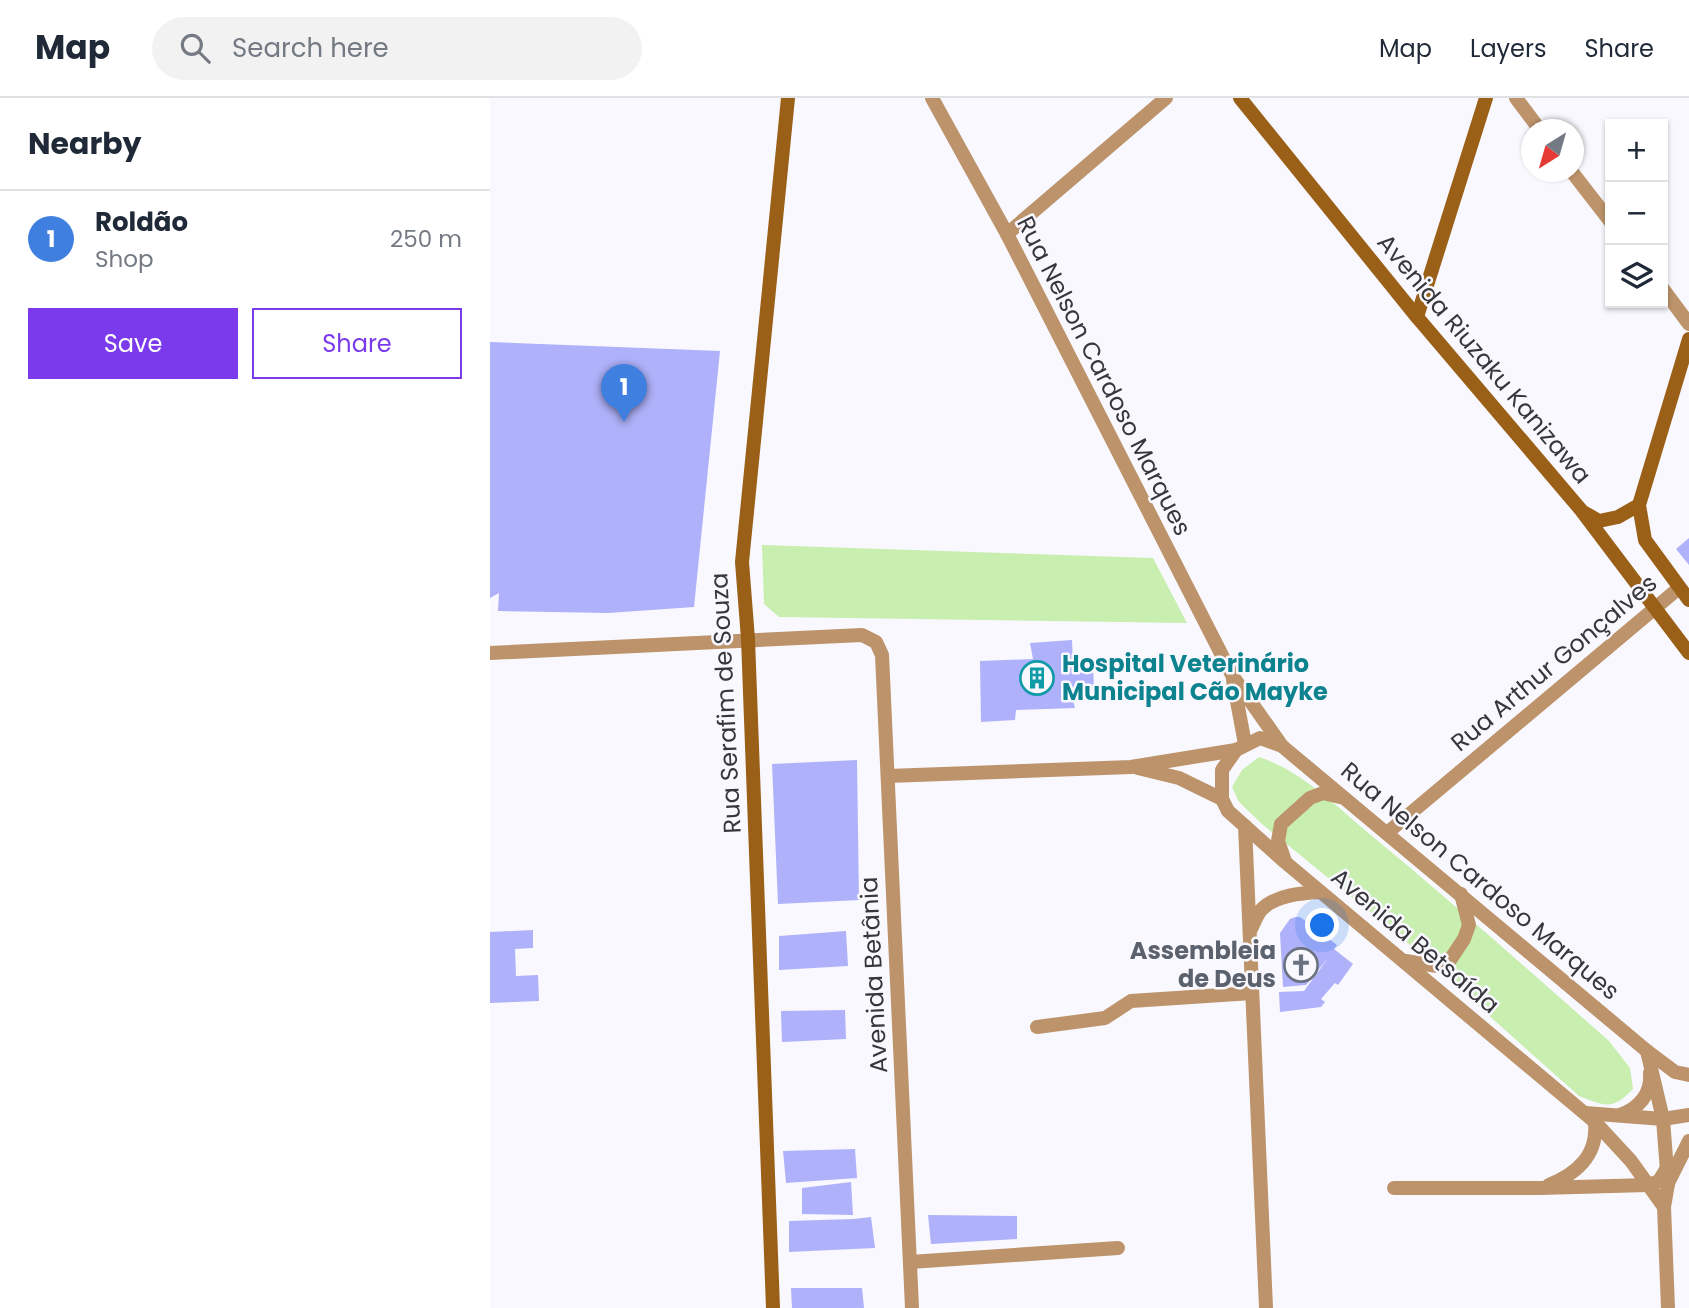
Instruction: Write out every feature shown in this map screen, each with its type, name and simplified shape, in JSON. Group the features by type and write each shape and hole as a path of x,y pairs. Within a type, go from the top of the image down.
{"street":[{"name":"Rua Serafim de Souza","path":"773,1308 748,639 742,562 788,98"},
{"name":"Rua Nelson Cardoso Marques","path":"932,98 1007,234 1232,675 1282,746 1647,1051 1675,1072 1689,1075"},
{"path":"1007,234 1166,98"},
{"name":"Avenida Riuzaku Kanizawa","path":"1240,98 1417,317 1581,510 1689,653"},
{"path":"1417,317 1486,98"},
{"path":"1516,98 1532,119"},
{"path":"1580,182 1605,215"},
{"path":"1668,296 1689,324"},
{"name":"Rua Arthur Gonçalves","path":"1387,833 1679,588 1644,540 1639,505 1689,339"},
{"path":"1581,510 1599,521 1618,517 1639,505"},
{"path":"1679,588 1689,600"},
{"name":"Avenida Betânia","path":"748,639 862,635 876,642 882,655 912,1308"},
{"path":"490,653 748,639"},
{"name":"Rua Nelson Cardoso Marques","path":"1232,675 1240,747"},
{"path":"1222,799 1222,770 1240,747 1260,738 1282,746"},
{"name":"Avenida Betsaída","path":"888,776 1131,767 1240,747"},
{"name":"Avenida Betsaída","path":"1131,767 1179,778 1222,799 1228,811 1285,862 1590,1117 1631,1161 1664,1207"},
{"path":"1285,862 1278,841 1281,824 1310,798 1323,793 1345,798"},
{"path":"1245,826 1266,1308"},
{"path":"1250,930 1262,909 1273,902 1298,894 1320,892"},
{"path":"1405,961 1437,966 1450,960 1464,939 1469,925 1461,894"},
{"path":"1037,1027 1105,1018 1131,1001 1252,993"},
{"path":"1616,1116 1633,1110 1644,1098 1650,1080 1647,1051"},
{"path":"1647,1051 1663,1119 1668,1184 1664,1207 1668,1308"},
{"path":"1540,1188 1564,1178 1588,1159 1597,1135 1590,1117 1663,1119 1689,1115"},
{"path":"1668,1184 1689,1141"},
{"path":"1394,1188 1648,1185 1659,1181 1667,1168"},
{"path":"910,1262 1118,1248"}],"green space":[{"path":"762,545 1153,558 1187,623 779,617 764,604"},
{"path":"1259,757 1290,771 1332,802 1609,1041 1630,1068 1633,1089 1619,1101 1608,1105 1579,1096 1402,938 1262,824 1239,802 1232,787 1242,770"}],"building":[{"path":"490,342 720,351 694,607 608,613 498,611 499,593 490,598"},
{"path":"1689,538 1689,565 1676,549"},
{"name":"Hospital Veterinário Municipal Cão Mayke","path":"1072,640 1073,666 1093,665 1094,691 1071,692 1075,708 1016,710 1015,720 981,722 980,661 1033,659 1030,643"},
{"path":"857,760 859,900 778,904 772,764"},
{"path":"1300,917 1337,945 1334,949 1353,964 1338,985 1335,983 1321,999 1325,1002 1321,1007 1280,1012 1279,992 1304,991 1329,957 1306,985 1283,987 1280,933 1290,919"},
{"path":"533,930 533,948 515,949 516,976 538,975 539,1001 490,1003 490,932"},
{"path":"846,931 848,966 779,970 779,936"},
{"path":"845,1010 846,1039 782,1042 781,1011"},
{"path":"855,1149 857,1178 786,1183 783,1151"},
{"path":"851,1182 853,1215 802,1214 802,1188"},
{"path":"928,1215 1017,1216 1017,1239 931,1244"},
{"path":"871,1217 875,1248 789,1252 789,1221"},
{"path":"791,1288 862,1288 864,1308 792,1308"}],"place":[{"name":"Roldão","path":"624,422"},
{"name":"Hospital Veterinário Municipal Cão Mayke","path":"1037,678"},
{"name":"Assembleia de Deus","path":"1301,965"}]}
